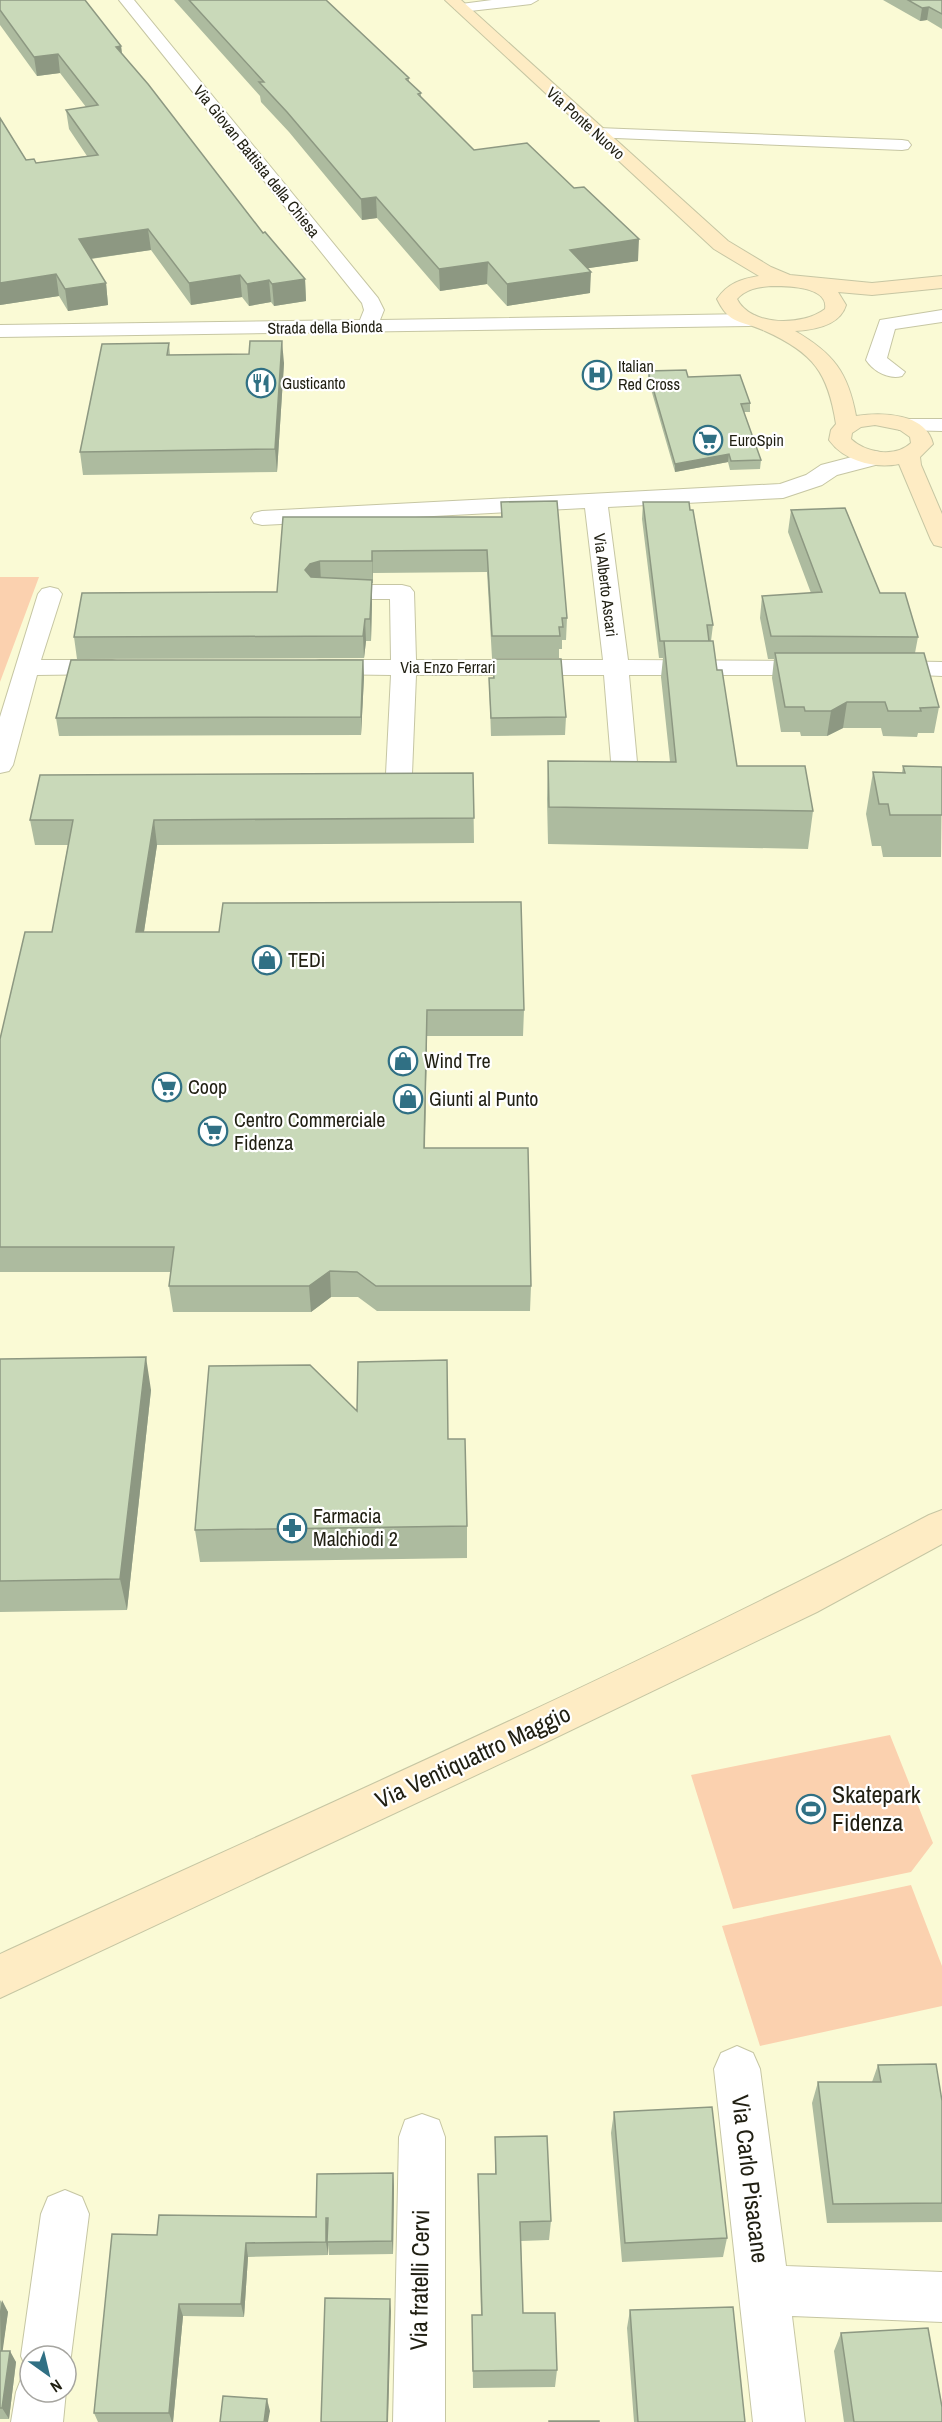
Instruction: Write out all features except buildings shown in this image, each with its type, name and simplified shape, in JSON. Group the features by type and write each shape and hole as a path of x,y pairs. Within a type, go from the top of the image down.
{"street":[{"name":"Via Giovan Battista della Chiesa","path":"126,0 371,302 374,310 369,326"},
{"path":"456,4 531,0"},
{"name":"Via Ponte Nuovo","path":"456,4 721,245 752,264 828,293 836,306"},
{"path":"598,133 902,145"},
{"name":"Via Ponte Nuovo","path":"721,245 743,285"},
{"path":"942,282 873,289 796,282 756,282 735,289 727,299 728,307 736,314 795,340 897,423 920,434 910,465 942,540"},
{"path":"759,323 803,325 818,322 828,318 836,306 914,286"},
{"name":"Strada della Bionda","path":"650,320 693,314 727,299"},
{"path":"895,372 876,360 887,324 942,316"},
{"name":"Strada della Bionda","path":"0,331 650,320 759,323"},
{"path":"818,322 828,367 844,404 847,425"},
{"path":"920,486 876,458 848,448 840,440 839,435 847,425 865,420 942,425"},
{"path":"262,518 783,491 814,480 829,470 916,449 942,435"},
{"path":"829,470 835,460 848,448"},
{"name":"Via Alberto Ascari","path":"596,502 616,667 625,773"},
{"path":"321,592 402,592 404,667 399,774"},
{"path":"0,765 26,668 50,594"},
{"path":"26,668 135,667"},
{"name":"Via Enzo Ferrari","path":"299,667 942,669"},
{"name":"Via Ventiquattro Maggio","path":"0,1976 520,1735 793,1605 942,1526"},
{"name":"Via Carlo Pisacane","path":"737,2069 779,2422"},
{"name":"Via fratelli Cervi","path":"419,2422 422,2137"},
{"path":"48,2344 65,2214"},
{"name":"Via Carlo Pisacane","path":"764,2289 942,2297"},
{"path":"37,2422 39,2404"}],"shaded area":[{"path":"0,577 39,577 0,682"},
{"name":"Skatepark Fidenza","path":"890,1735 933,1843 911,1872 733,1909 691,1775"},
{"path":"911,1885 942,1966 942,2006 760,2046 722,1926"}],"place":[{"name":"Italian Red Cross","path":"597,375"},
{"name":"Gusticanto","path":"261,383"},
{"name":"EuroSpin","path":"708,440"},
{"name":"TEDi","path":"267,960"},
{"name":"Wind Tre","path":"403,1061"},
{"name":"Coop","path":"167,1087"},
{"name":"Giunti al Punto","path":"408,1099"},
{"name":"Centro Commerciale Fidenza","path":"213,1131"},
{"name":"Farmacia Malchiodi 2","path":"292,1528"},
{"name":"Skatepark Fidenza","path":"811,1809"}]}
